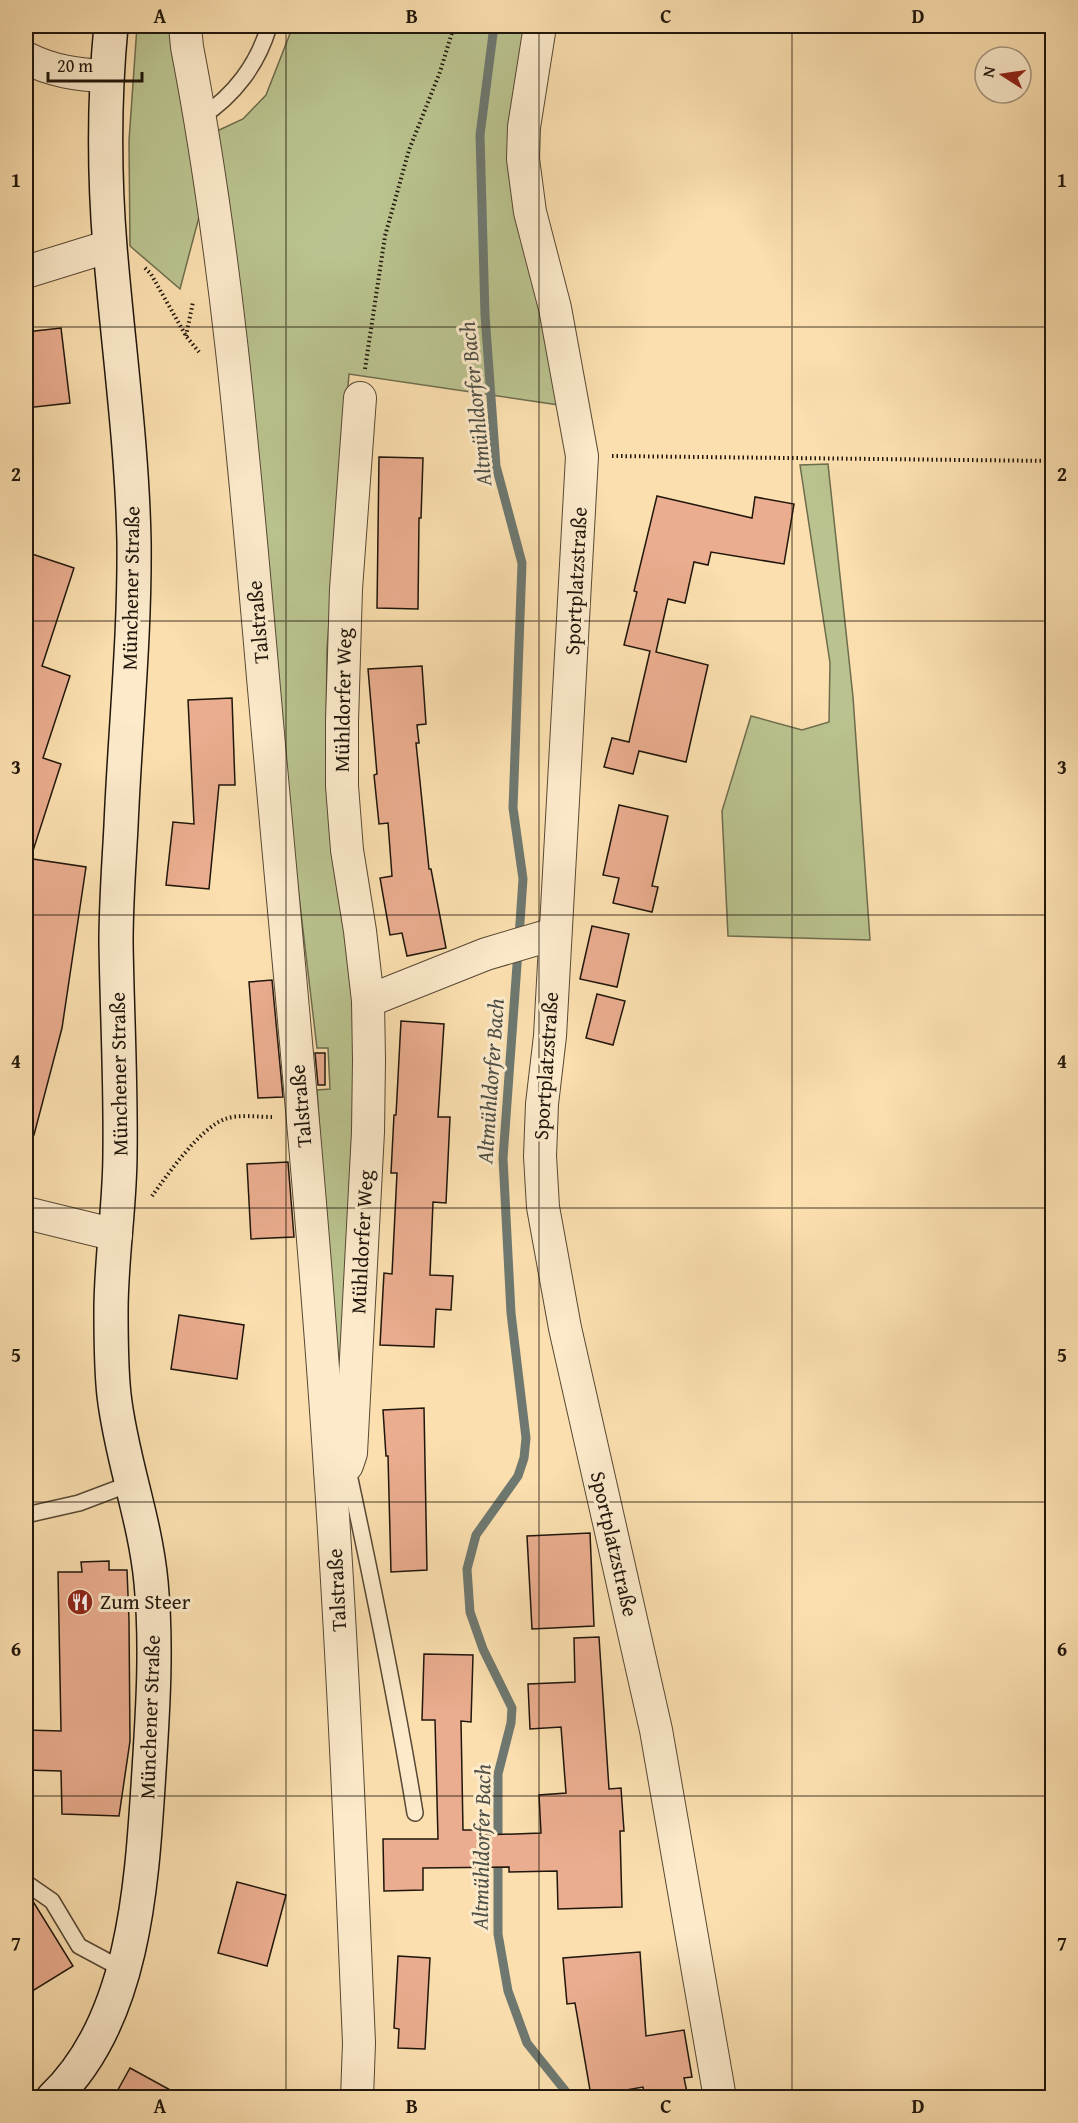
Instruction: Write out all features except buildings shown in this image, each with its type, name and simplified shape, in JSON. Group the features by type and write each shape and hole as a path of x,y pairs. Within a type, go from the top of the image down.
{"street":[{"name":"Münchener Straße","path":"53,2097 81,2067 113,2004 135,1915 144,1846 154,1676 151,1578 145,1539 114,1398 111,1307 120,1159 116,937 120,826 134,615 134,559 129,427 110,246 105,139 106,76 111,26"},
{"name":"Talstraße","path":"185,26 214,199 238,403 303,1116 339,1468 343,1692 359,2043 357,2097"},
{"name":"Sportplatzstraße","path":"540,26 524,127 523,159 530,212 555,308 582,456 580,521 548,936 550,1036 542,1104 540,1156 543,1207 565,1328 656,1730 720,2097"},
{"path":"26,58 57,70 80,75 106,76"},
{"path":"26,272 110,246"},
{"name":"Mühldorfer Weg","path":"339,1468 351,1453 368,1132 368,1001 347,850 342,786 343,642 349,526 360,398"},
{"path":"368,1001 486,954 548,936"},
{"path":"26,1213 116,1234"}],"lane":[{"path":"201,117 220,105 239,85 253,63 269,26"},
{"path":"339,1468 383,1632 415,1813"},
{"path":"26,1515 79,1503 132,1483"},
{"path":"26,1883 52,1901 79,1946 122,1969"}],"path":[{"path":"360,398 385,236 409,150 440,72 454,26"},
{"path":"110,246 130,253 152,274 186,336 205,361"},
{"path":"582,456 1053,461"},
{"path":"180,1158 214,1124 227,1118 303,1116"}],"green space":[{"path":"137,26 176,26 204,198 180,289 130,246 129,141"},
{"path":"293,26 529,26 523,58 566,406 349,374 327,649 326,749 335,863 355,994 358,1087 339,1427 317,1090 330,1089 328,1048 317,1048 284,770 217,131 243,119 266,95"},
{"path":"828,464 853,697 870,940 728,936 722,811 751,716 802,730 829,722 830,663 800,465"}],"waterway":[{"name":"Altmühldorfer Bach","path":"494,26 480,135 485,315 496,466 522,563 513,808 523,879 519,937"},
{"name":"Altmühldorfer Bach","path":"518,951 503,1158 511,1313 526,1438 524,1458 518,1476 476,1535 467,1569 470,1612 483,1649 512,1708 511,1723 498,1774 498,1934 508,1991 527,2043 571,2098"}],"place":[{"name":"Zum Steer","path":"80,1602"}]}
